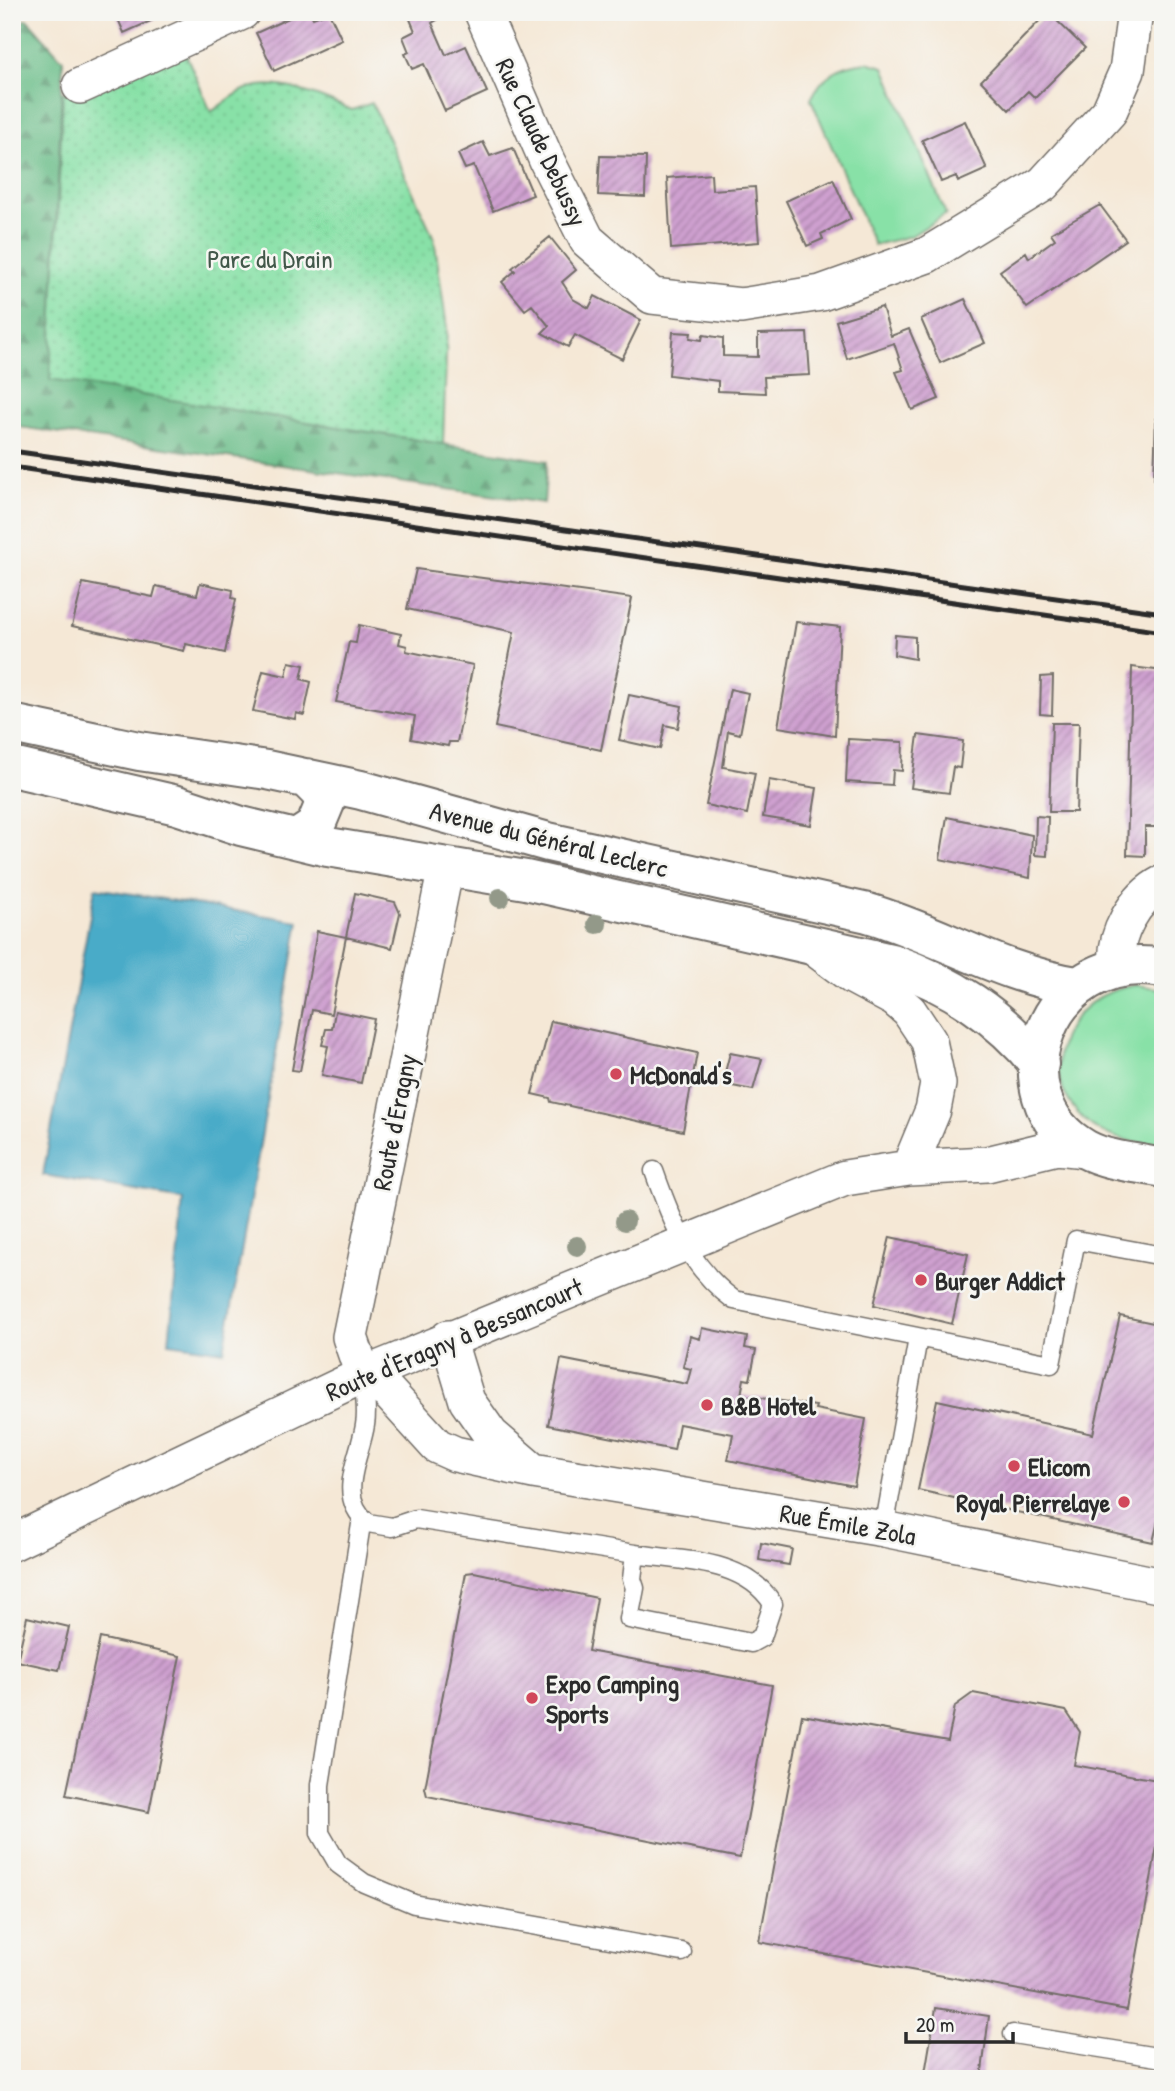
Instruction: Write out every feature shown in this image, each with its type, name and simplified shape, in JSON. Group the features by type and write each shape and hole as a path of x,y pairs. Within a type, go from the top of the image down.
{"main road":[{"name":"Avenue du Général Leclerc","path":"12,724 139,751 353,788 525,836 868,913 920,930 1032,977 1077,986"},
{"name":"Avenue du Général Leclerc","path":"12,768 316,833 446,867 526,880 891,963 949,987 999,1021 1041,1078 1060,1129 1086,1150 1163,1168"},
{"path":"306,778 323,797 316,833"},
{"path":"316,833 330,798 353,788"},
{"path":"1041,1078 1042,1041 1053,1014 1077,986 1094,975 1117,967 1163,968"}],"street":[{"path":"80,86 242,12"},
{"name":"Rue Claude Debussy","path":"482,12 547,161 587,240 652,296 741,306 821,293 927,255 1043,184 1109,112 1127,71 1135,12"},
{"name":"Route d'Eragny","path":"363,1376 351,1337 446,867"},
{"path":"1117,967 1115,947 1132,912 1163,883"},
{"path":"807,942 852,976 895,999 909,1011 929,1041 938,1084 933,1110 909,1168"},
{"path":"1000,1162 1014,1151 1027,1133 1041,1078"},
{"name":"Route d'Eragny à Bessancourt","path":"12,1543 363,1376 845,1178 909,1168 1000,1162 1057,1147 1086,1150"},
{"path":"448,1339 467,1401 491,1435 533,1471"},
{"name":"Rue Émile Zola","path":"363,1376 388,1391 437,1447 455,1454 533,1471 884,1529 1163,1586"}],"lane":[{"path":"654,1171 683,1243 702,1272 734,1300 1051,1364 1076,1240 1163,1256"},
{"path":"884,1529 918,1338"},
{"path":"363,1376 366,1414 351,1482 351,1496 362,1518 320,1785 320,1833 338,1864 363,1883 414,1904 682,1952"},
{"path":"362,1518 381,1528 416,1519 714,1566 753,1580 773,1604 762,1637 751,1643 629,1619 635,1588 632,1579 635,1554"},
{"path":"1013,2034 1163,2058"}],"green space":[{"path":"27,19 63,60 50,380 547,461 544,503 12,426 12,26"},
{"name":"Parc du Drain","path":"180,41 211,112 239,92 261,86 288,87 352,110 372,103 434,238 447,328 443,444 50,380 63,93"},
{"path":"867,62 884,67 946,214 911,236 874,245 811,99 821,83 833,72"},
{"path":"1136,985 1163,989 1163,1147 1123,1139 1095,1128 1070,1102 1060,1081 1059,1059 1064,1038 1074,1019 1091,1003 1111,991"}],"water":[{"path":"95,888 299,921 224,1351 169,1343 183,1199 43,1175"}],"building":[{"path":"115,12 171,12 124,33"},
{"path":"302,12 310,12 313,18 329,12 342,40 274,71 256,33"},
{"path":"407,12 451,12 432,23 446,55 466,46 487,92 445,111 424,64 412,69 405,54 409,52 403,37 415,31"},
{"path":"1048,12 1085,48 1035,98 1028,91 1009,110 981,81"},
{"path":"965,121 987,169 958,182 956,176 941,182 922,140"},
{"path":"483,142 490,156 513,148 533,195 493,211 474,166 465,169 458,154"},
{"path":"600,156 646,157 645,197 598,195"},
{"path":"711,174 712,190 755,187 759,242 671,249 667,178"},
{"path":"833,179 851,219 821,234 823,239 807,246 786,201"},
{"path":"1100,205 1126,240 1027,308 1000,271 1026,252 1029,258 1055,239 1051,233"},
{"path":"550,237 576,270 562,282 573,299 589,308 595,296 641,320 622,359 575,335 568,347 542,333 549,326 532,305 525,310 502,282 515,271 512,268"},
{"path":"965,299 985,343 940,363 921,319"},
{"path":"882,307 891,336 909,329 939,399 912,410 896,372 903,370 894,343 847,359 836,321"},
{"path":"673,332 691,333 690,338 702,340 703,335 723,338 723,356 758,357 758,334 807,333 810,375 764,377 765,393 718,391 718,381 669,375"},
{"path":"1157,385 1163,385 1163,479 1154,479"},
{"path":"416,569 632,598 601,750 495,727 514,632 407,609"},
{"path":"83,583 153,597 156,586 197,595 200,583 233,590 232,598 236,599 225,653 186,644 184,651 72,626"},
{"path":"796,622 840,627 835,736 778,727"},
{"path":"359,625 401,634 399,644 407,646 406,651 473,665 457,742 449,742 448,746 411,739 415,716 336,702 349,642 356,643"},
{"path":"895,635 915,637 915,659 894,655"},
{"path":"289,662 304,665 301,679 311,682 304,715 296,713 295,719 253,711 263,671 286,676"},
{"path":"1132,667 1163,671 1163,827 1145,827 1145,856 1127,855"},
{"path":"1053,676 1052,715 1040,714 1041,677"},
{"path":"730,689 748,693 740,734 728,731 723,767 755,773 747,814 706,805"},
{"path":"629,695 682,706 678,728 665,725 660,749 619,740"},
{"path":"1052,723 1079,723 1076,812 1049,812"},
{"path":"918,735 963,741 960,768 953,767 949,793 911,788"},
{"path":"848,739 903,742 902,771 893,770 892,785 846,782"},
{"path":"769,780 817,788 811,825 763,817"},
{"path":"1036,816 1048,817 1047,856 1035,855"},
{"path":"947,817 1032,835 1030,878 940,859"},
{"path":"355,893 395,902 400,913 392,948 346,937"},
{"path":"317,931 346,937 331,1014 312,1010 300,1071 292,1070"},
{"path":"335,1011 374,1019 361,1083 322,1075 328,1046 322,1045 326,1029 332,1029"},
{"name":"McDonald's","path":"551,1021 697,1053 683,1131 551,1102 550,1098 532,1094"},
{"path":"730,1053 762,1059 753,1090 722,1084"},
{"name":"Burger Addict","path":"890,1237 968,1254 952,1324 874,1305"},
{"path":"1120,1316 1163,1325 1163,1500 1153,1542 918,1490 937,1400 1093,1434"},
{"path":"702,1328 747,1337 745,1348 756,1350 750,1380 744,1379 741,1395 816,1406 815,1409 866,1419 854,1486 728,1460 733,1434 679,1424 674,1450 548,1425 561,1359 687,1384 691,1369 683,1367 690,1336 700,1339"},
{"path":"761,1543 792,1549 789,1565 759,1560"},
{"path":"474,1572 597,1598 588,1651 772,1685 740,1858 427,1796 425,1788 466,1573"},
{"path":"27,1617 69,1627 59,1670 17,1661"},
{"path":"100,1638 180,1656 149,1812 66,1795"},
{"path":"973,1693 1066,1711 1080,1732 1074,1765 1163,1781 1163,1814 1127,2010 759,1942 802,1715 948,1741 955,1706"},
{"path":"936,2008 989,2016 981,2079 924,2079"}],"railway":[{"path":"12,451 1163,613"},
{"path":"12,467 1163,632"}],"place":[{"name":"McDonald's","path":"616,1074"},
{"name":"Burger Addict","path":"921,1280"},
{"name":"B&B Hotel","path":"707,1405"},
{"name":"Elicom","path":"1014,1466"},
{"name":"Royal Pierrelaye","path":"1124,1502"},
{"name":"Expo Camping Sports","path":"532,1698"}]}
